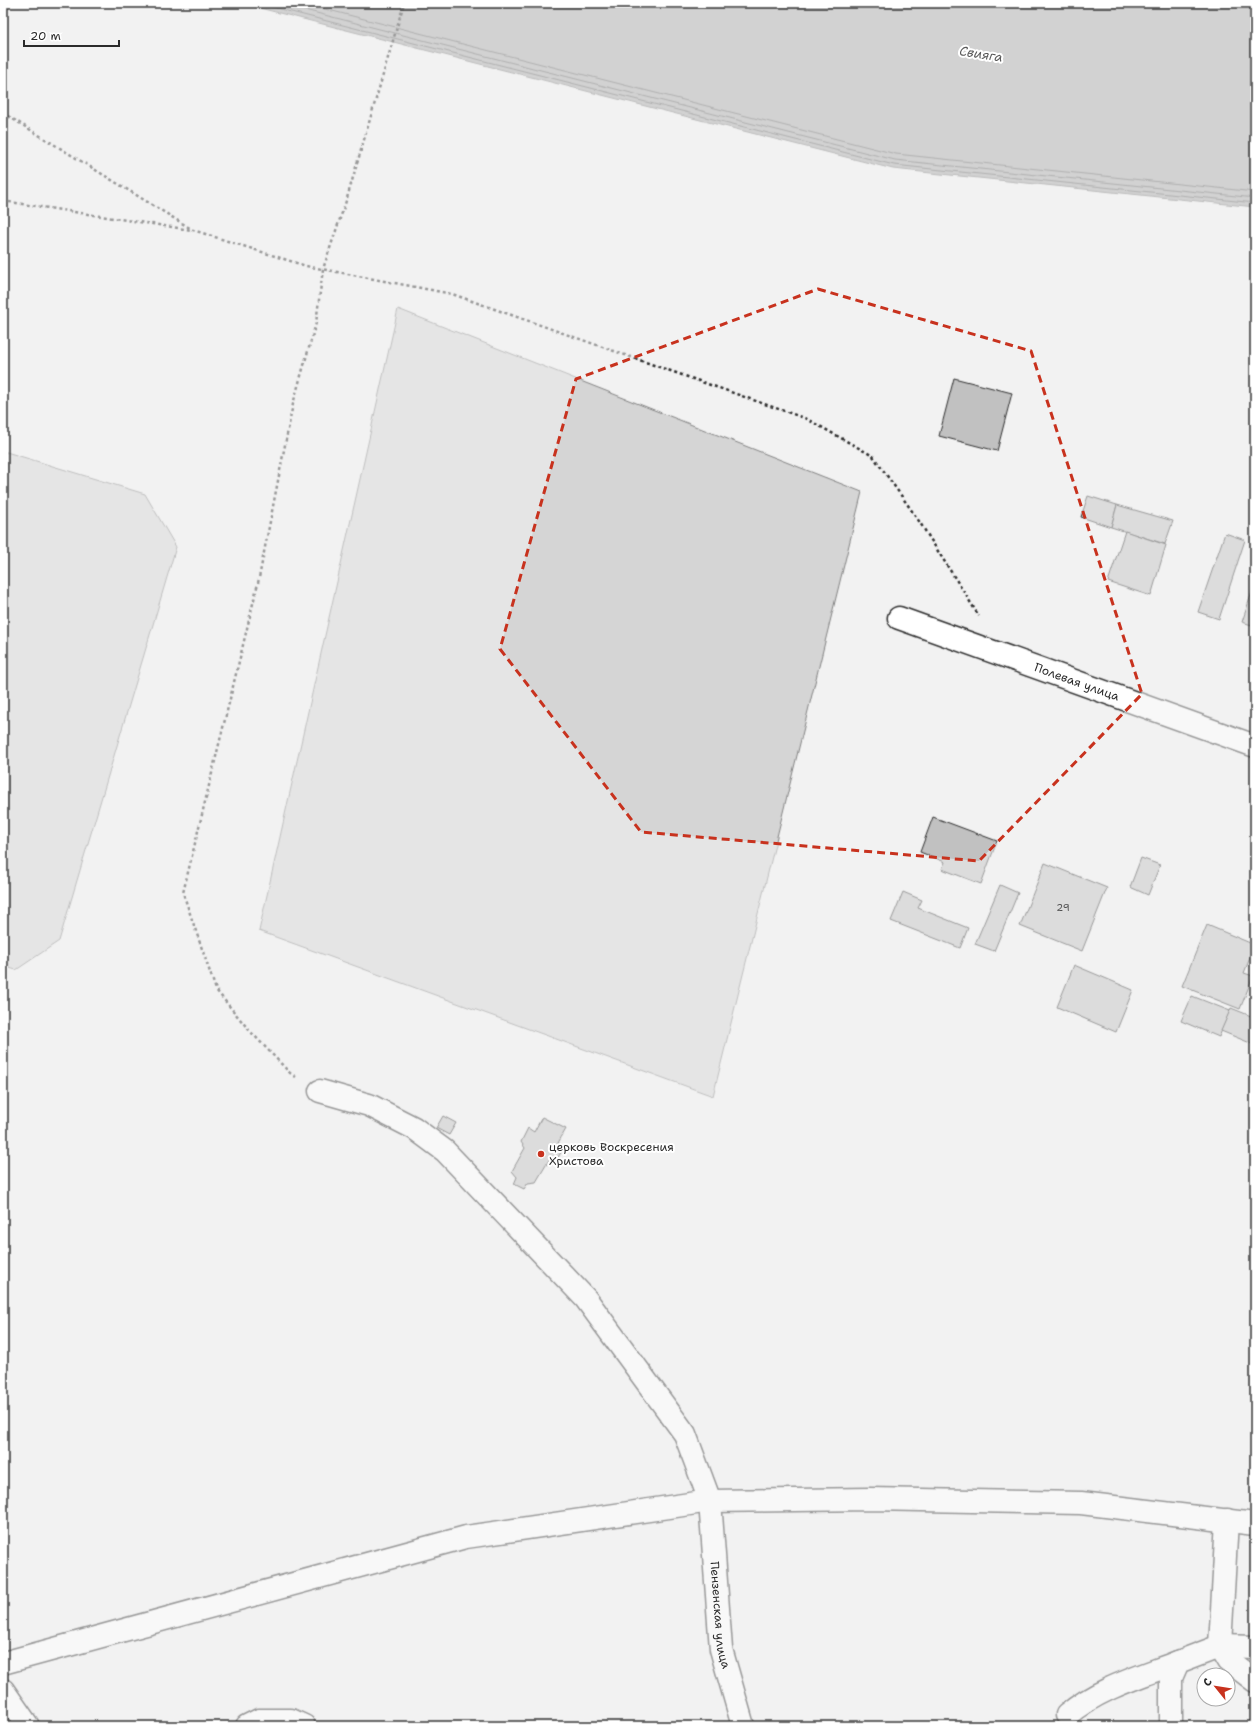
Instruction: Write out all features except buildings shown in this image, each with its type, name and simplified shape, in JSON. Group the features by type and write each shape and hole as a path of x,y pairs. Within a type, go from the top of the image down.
{"main road":[{"name":"Полевая улица","path":"899,618 1255,746"},
{"name":"Пензенская улица","path":"320,1091 369,1105 414,1128 445,1151 586,1299 685,1434 710,1501 721,1649 743,1726"},
{"path":"3,1663 466,1537 710,1501 870,1499 1081,1503 1255,1524"},
{"path":"1227,1520 1220,1646 1229,1661 1255,1681"},
{"path":"1067,1715 1080,1705 1112,1686 1220,1646 1255,1647"},
{"path":"1171,1726 1171,1678 1178,1662"},
{"path":"3,1690 28,1726"},
{"path":"247,1726 259,1720 291,1720 304,1726"}],"path":[{"path":"320,1091 290,1073 250,1030 216,990 183,893 258,583 293,404 316,323 323,270 347,198 404,3"},
{"path":"3,113 193,230"},
{"path":"3,201 193,230 306,266 452,294 807,419 873,456 917,518 979,616 985,621"}],"highlighted area":[{"path":"818,289 1031,351 1142,694 979,861 641,832 500,649 576,379"}],"shaded area":[{"path":"398,309 862,492 713,1096 259,931"},
{"path":"3,451 145,494 176,547 59,941 16,970 3,966"}],"water":[{"name":"Свияга","path":"240,3 1255,3 1255,207 893,169"}],"place":[{"name":"церковь Воскресения Христова","path":"541,1154"}]}
